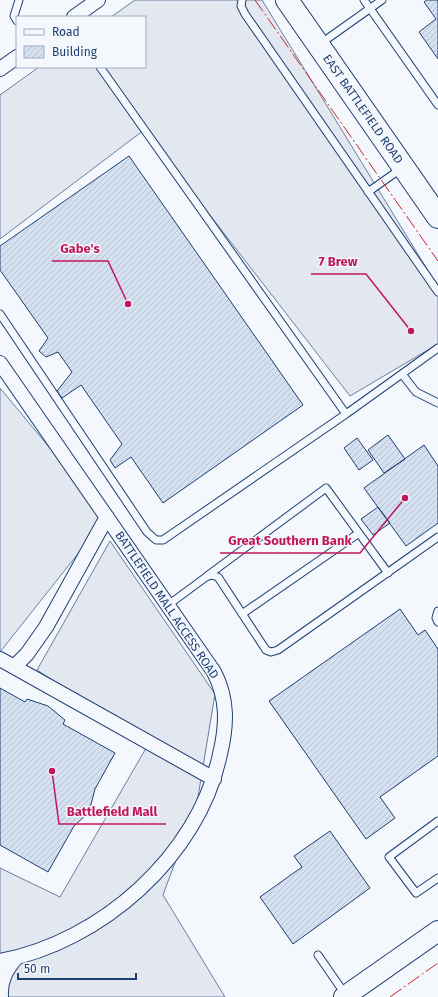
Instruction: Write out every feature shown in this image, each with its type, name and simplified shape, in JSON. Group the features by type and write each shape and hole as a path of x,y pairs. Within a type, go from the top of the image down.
{"main road":[{"name":"EAST BATTLEFIELD ROAD","path":"287,0 438,217"},
{"path":"345,996 438,930"}],"street":[{"path":"75,16 98,0"},
{"path":"0,69 16,58"},
{"name":"BATTLEFIELD MALL ACCESS ROAD","path":"0,363 214,672 223,692 226,716 224,735 214,779 205,802 176,847 135,893 106,915 77,933 47,947 16,958 0,961"},
{"path":"14,667 27,654 46,627 107,517"},
{"path":"0,659 214,779"},
{"path":"2,997 0,984 3,975 16,958"}],"lane":[{"path":"16,19 14,16 19,0"},
{"path":"364,0 438,105"},
{"path":"318,45 382,0"},
{"path":"240,2 245,14 438,292"},
{"path":"101,68 346,414"},
{"path":"368,192 404,168"},
{"path":"0,314 147,532 156,540 164,540 346,414 438,348"},
{"path":"402,374 416,392 438,403"},
{"path":"168,604 326,488 388,573"},
{"path":"242,614 359,533"},
{"path":"206,577 211,575 218,577 266,650 271,652 278,650 438,537"},
{"path":"438,611 436,618 438,622"},
{"path":"438,821 389,856 416,893 438,878"},
{"path":"318,955 345,996"}],"shaded area":[{"path":"135,0 262,0 438,287 438,344 350,396 144,130 0,239 0,95 38,68 146,68 146,16 112,16"},
{"path":"0,388 107,517 0,652"},
{"path":"110,541 215,694 197,803 163,895 225,997 9,997 0,990 0,868 60,897 149,743 37,670"}],"building":[{"path":"427,0 438,0 438,59 419,32 436,19 424,2"},
{"path":"129,156 303,405 163,503 131,457 115,468 110,460 122,444 81,385 62,398 57,391 72,372 58,352 46,357 39,351 48,338 0,270 0,246"},
{"path":"388,435 405,459 384,473 368,450"},
{"path":"357,438 373,460 359,470 344,448"},
{"path":"424,445 438,466 438,523 406,546 364,488"},
{"path":"378,507 390,523 373,535 361,519"},
{"path":"400,609 418,635 425,630 438,649 438,756 380,797 395,818 366,839 269,701"},
{"path":"0,688 25,702 27,699 48,706 65,720 63,724 115,753 95,789 89,812 74,826 48,872 0,845"},
{"path":"330,831 370,888 293,944 260,897 302,867 294,856"}],"power":[{"path":"255,0 438,261"},
{"path":"390,997 438,963"}],"place":[{"name":"Gabe's","path":"128,304"},
{"name":"7 Brew","path":"411,331"},
{"name":"Great Southern Bank","path":"405,498"},
{"name":"Battlefield Mall","path":"52,771"}]}
